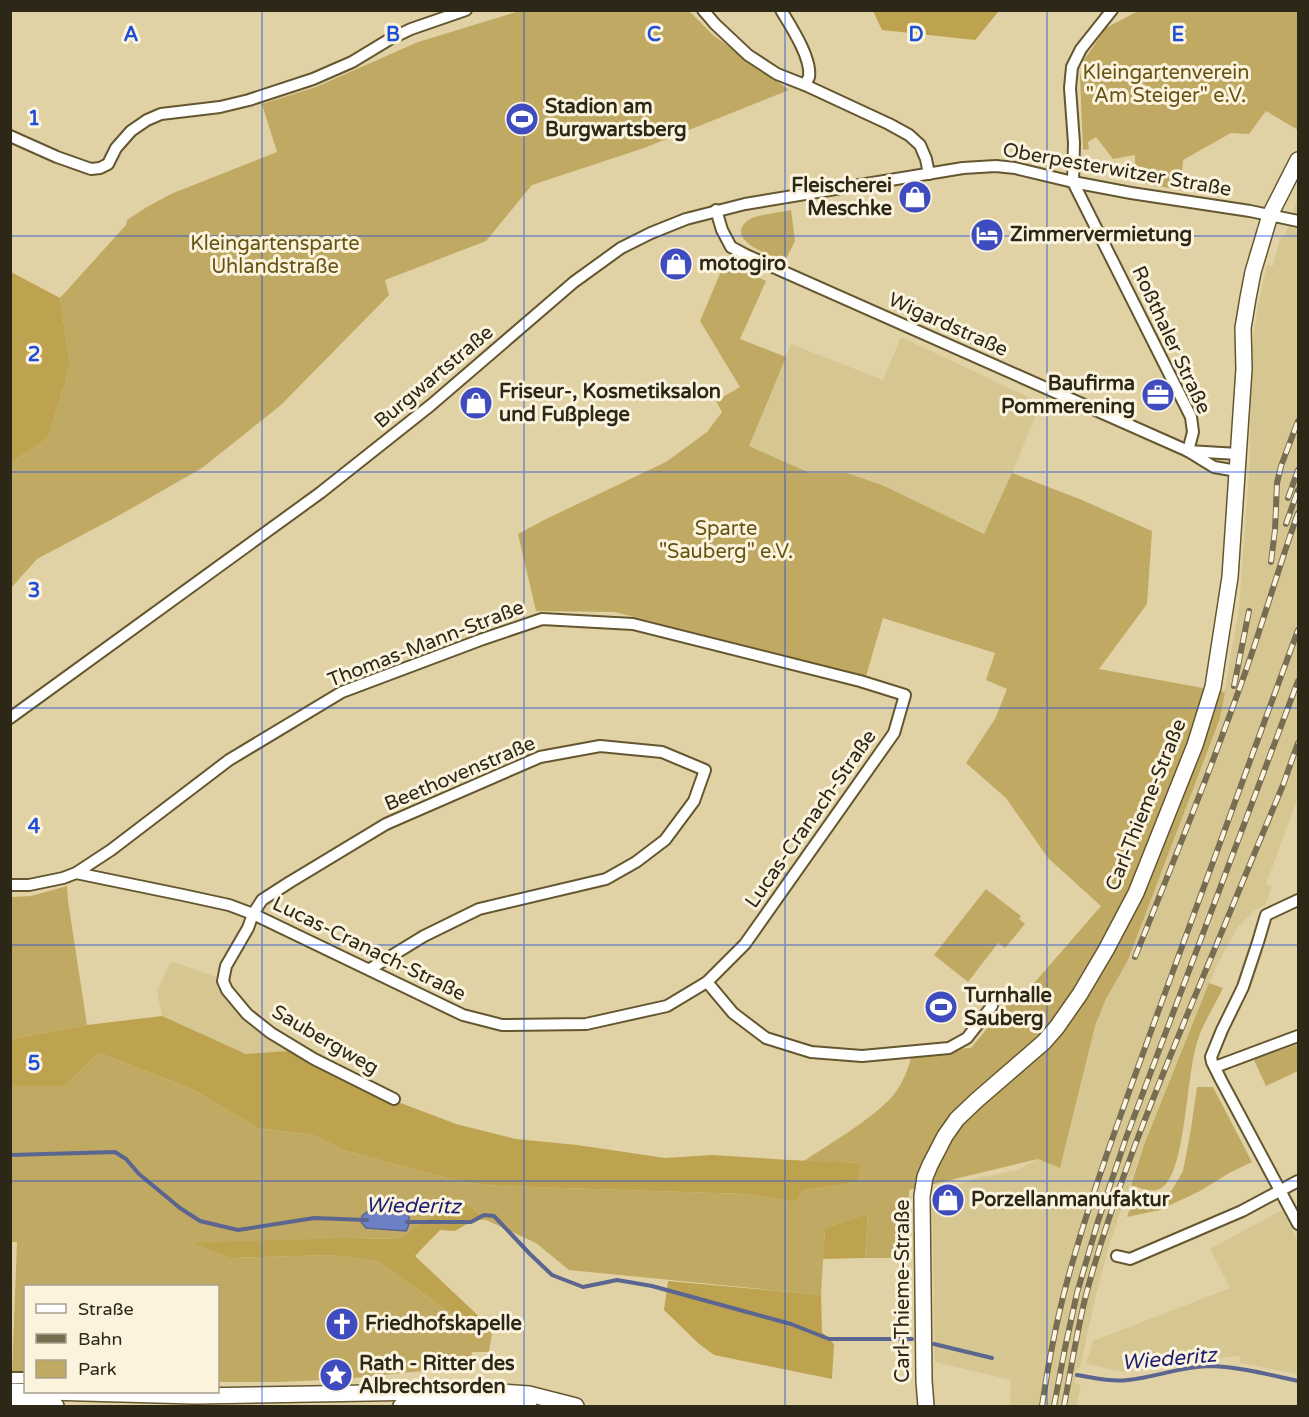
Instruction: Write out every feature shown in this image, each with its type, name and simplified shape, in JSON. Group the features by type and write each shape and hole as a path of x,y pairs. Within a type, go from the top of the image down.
{"main road":[{"name":"Carl-Thieme-Straße","path":"926,1407 922,1197 925,1177 940,1144 957,1119 1027,1058 1058,1027 1106,950 1136,893 1195,745 1213,687 1230,577 1244,369 1243,328 1253,272 1270,215 1299,160"},
{"path":"10,1391 48,1399"},
{"path":"10,1405 48,1399 486,1391 529,1394 576,1407"},
{"path":"401,1407 461,1404 529,1407"}],"street":[{"path":"10,136 57,157 91,169 100,168 108,164 116,148 131,131 147,120 161,114 220,107 249,100 313,79 352,62 390,39 466,10"},
{"path":"704,10 715,24 748,55 777,74 909,135 920,145 929,174"},
{"path":"781,10 806,58 809,78 805,86"},
{"path":"1073,182 1074,143 1070,88 1072,67 1081,50 1112,10"},
{"name":"Oberpesterwitzer Straße","path":"929,174 963,168 996,166 1015,168 1158,198 1299,221"},
{"name":"Burgwartstraße","path":"10,718 320,493 431,405 574,282 621,248 686,219 716,210 762,200 929,174"},
{"name":"Roßthaler Straße","path":"1073,182 1191,417 1194,432 1188,451"},
{"name":"Wigardstraße","path":"716,210 722,230 731,247 746,255 1188,451 1214,467 1237,471"},
{"name":"Wigardstraße","path":"1188,451 1238,454"},
{"name":"Thomas-Mann-Straße","path":"76,873 111,850 229,760 342,692 542,619 633,624 860,681 905,695"},
{"name":"Lucas-Cranach-Straße","path":"10,885 29,885 76,873 229,905 253,914 463,1015 502,1025 586,1024 667,1005 708,982 745,945 894,733 905,695"},
{"name":"Beethovenstraße","path":"253,914 262,900 386,824 540,757 600,746 662,752 705,770 694,801 665,840 636,862 606,879 479,909 424,936 370,969"},
{"path":"1299,900 1266,915 1243,987 1213,1053 1212,1062 1299,1224"},
{"name":"Saubergweg","path":"253,914 248,928 226,966 223,981 233,999 247,1014 271,1033 314,1059 394,1099"},
{"path":"708,982 733,1013 766,1038 811,1052 862,1056 949,1048 967,1038 992,1006"},
{"path":"1215,1068 1299,1036"},
{"path":"1117,1256 1130,1259 1211,1226 1299,1181"}],"shaded area":[{"path":"873,11 999,11 975,40 882,30"},
{"path":"1298,197 1298,797 1266,884 1272,887 1265,905 1254,911 1238,927 1217,965 1144,1145 1108,1249 1080,1368 1077,1368 1075,1383 1081,1385 1076,1406 1010,1406 1011,1380 935,1362 932,1200 950,1188 982,1176 1018,1170 1038,1159 1060,1167 1095,1027 1106,999 1128,960 1220,717 1239,608 1250,460 1253,339 1267,265 1273,266 1280,239 1286,234"},
{"path":"11,272 60,298 70,366 48,438 11,463"},
{"path":"901,337 1041,403 984,534 882,485 847,473 810,473 749,446 791,344 883,380"},
{"path":"171,961 216,977 233,1006 287,1051 246,1055 162,1016 157,991"},
{"path":"162,1016 246,1054 287,1051 377,1094 456,1124 516,1139 665,1158 712,1155 861,1163 858,1182 802,1191 797,1202 747,1194 497,1186 462,1182 343,1150 313,1135 258,1128 190,1088 99,1053 64,1086 11,1086 11,1039 87,1025"},
{"path":"468,1204 486,1220 476,1219 455,1231 440,1230 415,1256 486,1323 492,1334 474,1327 442,1307 378,1261 331,1255 231,1258 194,1243 352,1238 400,1239 426,1219"},
{"path":"1282,1210 1298,1242 1298,1374 1240,1363 1240,1356 1195,1360 1125,1372 1086,1364 1093,1341 1230,1288 1210,1249"},
{"path":"868,1213 865,1258 823,1259 825,1228"},
{"path":"668,1281 821,1295 822,1332 834,1344 832,1379 714,1355 664,1310"}],"green space":[{"name":"Kleingartensparte Uhlandstraße","path":"523,10 689,11 713,35 789,90 644,148 532,185 486,241 385,280 389,295 281,405 202,468 37,559 11,588 11,463 48,438 70,366 60,298 126,225 127,220 171,194 277,152 262,104 316,87 418,42"},
{"name":"Kleingartenverein \"Am Steiger\" e.V.","path":"1138,11 1298,11 1298,130 1266,111 1249,134 1231,133 1183,160 1181,190 1135,182 1135,155 1113,159 1096,137 1088,142 1089,149 1083,150 1080,77 1084,60 1106,28"},
{"path":"791,210 795,241 785,261 751,246 742,236 742,227 750,219"},
{"name":"Sparte \"Sauberg\" e.V.","path":"725,262 766,281 740,339 786,357 749,446 810,473 847,473 882,485 984,534 1012,473 1082,500 1152,531 1147,604 1099,669 1225,692 1220,718 1128,960 1106,999 1095,1026 1060,1168 1038,1159 909,1190 910,1258 865,1258 868,1213 825,1228 821,1295 569,1270 536,1243 486,1220 468,1204 426,1219 400,1239 352,1238 231,1258 331,1255 378,1261 442,1307 474,1327 492,1334 489,1352 472,1352 470,1366 345,1379 219,1382 219,1285 24,1285 24,1373 12,1375 17,1242 11,1242 11,1086 64,1086 99,1053 190,1088 258,1128 313,1135 343,1150 462,1182 497,1186 747,1194 797,1202 802,1191 858,1182 861,1163 804,1161 858,1126 888,1101 904,1078 913,1051 971,1048 1004,1008 1035,982 1101,906 1048,858 1006,798 966,763 995,719 1007,689 986,680 995,653 883,618 866,676 615,612 536,611 518,534 666,462 707,432 722,412 716,401 740,387 700,321"},
{"path":"67,886 87,1025 11,1039 11,897 31,896"},
{"path":"986,889 1021,916 1019,919 1025,924 1005,948 998,943 968,982 934,955"},
{"path":"1209,983 1223,988 1204,1024 1196,1046 1181,1141 1172,1175 1165,1185 1157,1190 1131,1185 1144,1145"},
{"path":"1298,1044 1298,1071 1266,1086 1254,1060"},
{"path":"1197,1087 1213,1087 1252,1162 1160,1210 1127,1217 1129,1211 1148,1199 1157,1199 1172,1190 1183,1171"}],"water":[{"path":"368,1211 408,1214 409,1225 406,1231 366,1228 361,1222 362,1216"}],"waterway":[{"name":"Wiederitz","path":"10,1155 115,1152 126,1159 139,1174 180,1208 200,1221 238,1230 314,1218 367,1220"},
{"name":"Wiederitz","path":"407,1222 471,1222 484,1215 494,1216 552,1275 583,1287 617,1280 652,1286 791,1324 829,1339 912,1339"},
{"name":"Wiederitz","path":"934,1344 992,1358"},
{"name":"Wiederitz","path":"1077,1375 1102,1379 1138,1379 1211,1366 1298,1381"}],"railway":[{"path":"1271,562 1277,483 1298,421"},
{"path":"1288,498 1298,470"},
{"path":"1286,524 1298,490"},
{"path":"1135,957 1232,709 1298,513"},
{"path":"1234,686 1249,611"},
{"path":"1042,1406 1062,1299 1090,1203 1298,630"},
{"path":"1054,1406 1077,1293 1098,1221 1126,1138 1298,681"},
{"path":"1064,1406 1086,1295 1119,1190 1157,1088 1283,785 1298,743"}],"place":[{"name":"Stadion am Burgwartsberg","path":"522,119"},
{"name":"Fleischerei Meschke","path":"915,197"},
{"name":"Zimmervermietung","path":"987,235"},
{"name":"motogiro","path":"676,264"},
{"name":"Baufirma Pommerening","path":"1158,395"},
{"name":"Friseur-, Kosmetiksalon und Fußplege","path":"476,403"},
{"name":"Turnhalle Sauberg","path":"941,1007"},
{"name":"Porzellanmanufaktur","path":"948,1200"},
{"name":"Friedhofskapelle","path":"342,1324"},
{"name":"Rath - Ritter des Albrechtsorden","path":"336,1375"}]}
